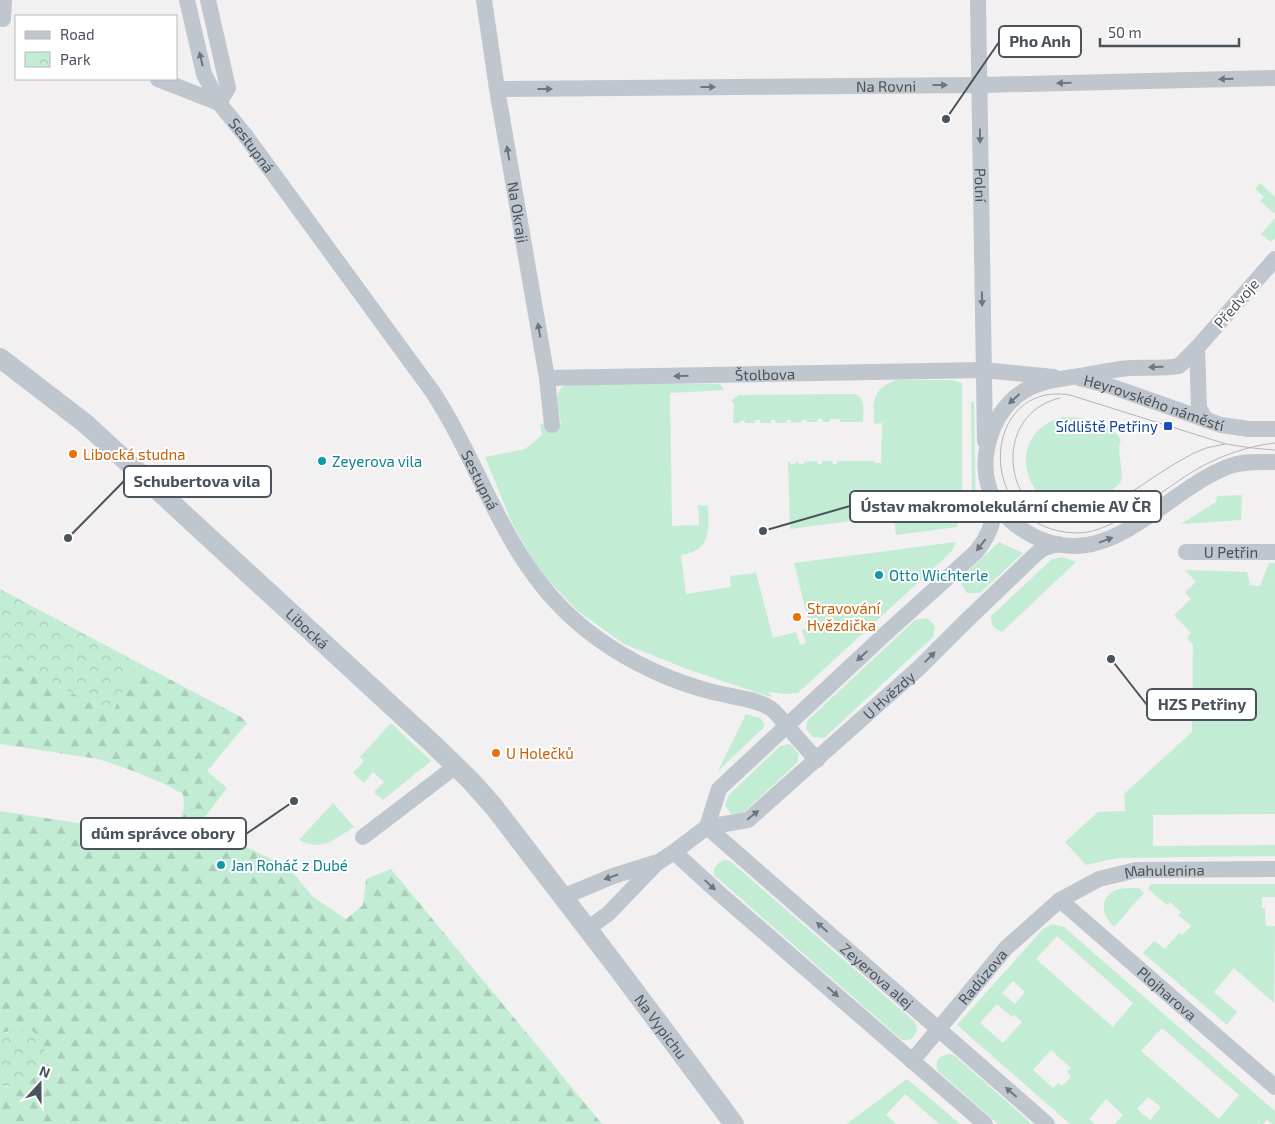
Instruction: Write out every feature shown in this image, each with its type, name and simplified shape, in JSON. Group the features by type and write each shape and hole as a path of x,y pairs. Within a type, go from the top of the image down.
{"street":[{"path":"4,0 6,20"},
{"name":"Sestupná","path":"187,0 204,74 219,103 245,135 447,413 495,512 518,554 560,607 597,638 632,660 679,681 712,692 770,707 817,760"},
{"name":"Sestupná","path":"208,0 228,88 219,103"},
{"name":"Na Okraji","path":"484,0 497,89 547,378 552,425"},
{"name":"Polní","path":"978,0 985,458"},
{"name":"Na Rovni","path":"497,89 980,85 1275,78"},
{"path":"161,80 219,103"},
{"name":"Předvoje","path":"1197,348 1275,259"},
{"path":"1197,348 1199,408 1206,420"},
{"name":"Heyrovského náměstí","path":"1197,348 1179,366 1129,368 1068,377 1031,387 1022,392 1008,405 996,421 992,431 985,458 988,484 994,500 1019,527 1046,541 1083,546 1108,539 1131,527 1204,478 1232,465 1248,462 1275,462"},
{"name":"Libocká","path":"0,358 86,424 456,766 494,807 587,929"},
{"name":"Štolbova","path":"547,378 983,370 1068,377"},
{"name":"Heyrovského náměstí","path":"1068,377 1107,386 1206,420 1234,427 1275,429"},
{"path":"707,827 719,789 976,552 986,538 992,524 995,510 994,500"},
{"name":"U Hvězdy","path":"587,929 608,914 658,863 707,827 748,820 920,667 1037,553 1044,548 1058,544"},
{"name":"U Petřin","path":"1186,552 1275,552"},
{"path":"363,837 456,766"},
{"name":"Zeyerova alej","path":"707,827 1047,1124"},
{"path":"674,852 986,1124"},
{"name":"U Hvězdy","path":"563,897 613,876 658,863"},
{"name":"Mahulenina","path":"1060,900 1099,879 1136,870 1275,869"},
{"name":"Radúzova","path":"912,1061 1006,948 1060,900"},
{"name":"Plojharova","path":"1060,900 1275,1087"},
{"name":"Na Vypichu","path":"587,929 734,1124"}],"green space":[{"path":"1260,183 1275,197 1275,214 1260,201 1264,197 1255,189"},
{"path":"1275,218 1275,238 1271,242 1261,234"},
{"path":"896,380 953,380 962,383 962,505 790,529 788,462 791,465 796,462 804,464 804,462 817,461 817,464 822,464 822,461 832,461 833,464 837,464 837,461 874,461 875,463 881,463 882,423 874,424 874,402 882,387"},
{"path":"571,382 720,384 724,390 670,393 672,526 699,525 698,505 708,506 708,531 703,544 691,553 681,555 686,594 731,587 730,576 756,573 773,638 796,632 800,645 806,643 802,630 810,628 794,563 956,542 949,554 798,693 768,692 772,697 767,696 687,669 624,644 579,612 539,571 512,523 485,457 525,449 542,435 540,424 561,424 558,394 564,385"},
{"path":"855,394 859,396 862,402 863,422 840,422 840,419 830,419 830,422 823,422 822,419 818,419 817,422 802,420 802,422 791,423 791,420 787,420 786,423 776,423 775,420 771,420 771,423 760,423 760,420 755,420 755,423 745,423 744,420 740,421 740,423 733,423 734,404 731,400 739,395"},
{"path":"971,402 974,402 976,519 972,513"},
{"path":"1063,417 1087,419 1103,424 1110,428 1121,440 1119,451 1122,475 1119,484 1110,491 1079,507 1061,507 1046,500 1034,488 1028,472 1026,456 1031,440 1043,426"},
{"path":"1242,495 1241,520 1181,524 1216,502 1217,496"},
{"path":"951,512 959,515 957,527 896,535 894,520"},
{"path":"999,542 1023,553 980,593 967,593 961,584 965,574"},
{"path":"1062,557 1076,562 1002,632 995,628 992,624 991,616 1052,559"},
{"path":"1269,563 1275,563 1275,814 1153,815 1153,846 1275,845 1275,856 1118,858 1086,865 1065,842 1098,812 1125,811 1124,794 1192,732 1193,645 1187,638 1191,633 1174,615 1191,599 1185,592 1196,582 1185,570 1247,572 1250,585 1260,586"},
{"path":"0,589 137,662 112,713 0,657"},
{"path":"927,618 935,626 933,637 824,738 813,737 806,729 807,721 915,620"},
{"path":"0,657 112,713 137,662 241,717 247,723 207,771 227,788 195,830 240,844 289,868 313,897 346,919 363,905 366,879 391,869 602,1124 0,1124 0,1086 8,1087 9,1031 0,1034 0,811 148,834 173,831 180,818 184,804 183,794 109,762 0,744"},
{"path":"746,714 760,718 764,723 764,727 718,771"},
{"path":"391,723 431,761 383,800 374,792 384,782 373,772 364,783 353,773 364,761 360,757"},
{"path":"790,744 798,753 798,762 742,814 731,814 725,805 729,795 780,746"},
{"path":"333,803 354,827 334,840 322,844 315,845 299,840"},
{"path":"725,860 730,861 915,1022 917,1029 913,1037 902,1040 714,875 716,866"},
{"path":"1151,884 1275,884 1275,897 1262,897 1262,908 1265,908 1266,926 1275,926 1274,1003 1234,968 1214,992 1237,1012 1227,1025 1143,953 1154,941 1165,949 1179,933 1182,935 1191,926 1178,915 1181,912 1170,902 1167,905 1148,889"},
{"path":"1139,888 1144,893 1114,927 1104,910 1107,897 1117,890"},
{"path":"1052,924 1064,927 1275,1111 1275,1124 1272,1124 1267,1119 1263,1124 1115,1124 1123,1115 1106,1099 1089,1119 1095,1124 1070,1124 957,1025 1043,929","holes":["1057,936 1133,1003 1113,1027 1036,959","1013,981 1025,992 1015,1004 1002,993","997,1004 1012,1017 1014,1015 1022,1022 1003,1043 980,1023","1162,1028 1239,1095 1219,1119 1141,1051","1051,1050 1071,1068 1067,1072 1071,1077 1062,1086 1058,1083 1053,1088 1033,1070","1148,1097 1161,1107 1150,1120 1137,1109"]},
{"path":"30,1029 36,1034 43,1046 45,1053 44,1066 31,1080 8,1086 0,1086 0,1034"},
{"path":"948,1054 954,1055 1032,1124 998,1124 938,1071 938,1060"},
{"path":"907,1079 960,1124 939,1124 905,1094 886,1115 896,1124 847,1124"}],"tram line":[{"path":"1275,443 1255,446 1246,449 1236,452 1217,459 1186,476 1123,518 1092,531 1077,533 1043,526 1019,508 1005,485 1000,458 1005,432 1018,410 1040,397 1070,395 1226,444 1239,446 1245,447 1251,448 1275,450"},
{"path":"1060,398 1036,409 1020,427 1013,449 1014,472 1022,493 1037,510 1058,520 1084,519 1096,515 1192,454 1206,448 1225,444"}],"place":[{"name":"Pho Anh","path":"946,119"},
{"name":"Sídliště Petřiny","path":"1168,426"},
{"name":"Libocká studna","path":"73,454"},
{"name":"Zeyerova vila","path":"322,461"},
{"name":"Ústav makromolekulární chemie AV ČR","path":"763,531"},
{"name":"Schubertova vila","path":"68,538"},
{"name":"Otto Wichterle","path":"879,575"},
{"name":"Stravování Hvězdička","path":"797,617"},
{"name":"HZS Petřiny","path":"1111,659"},
{"name":"U Holečků","path":"496,753"},
{"name":"dům správce obory","path":"294,801"},
{"name":"Jan Roháč z Dubé","path":"221,865"}]}
